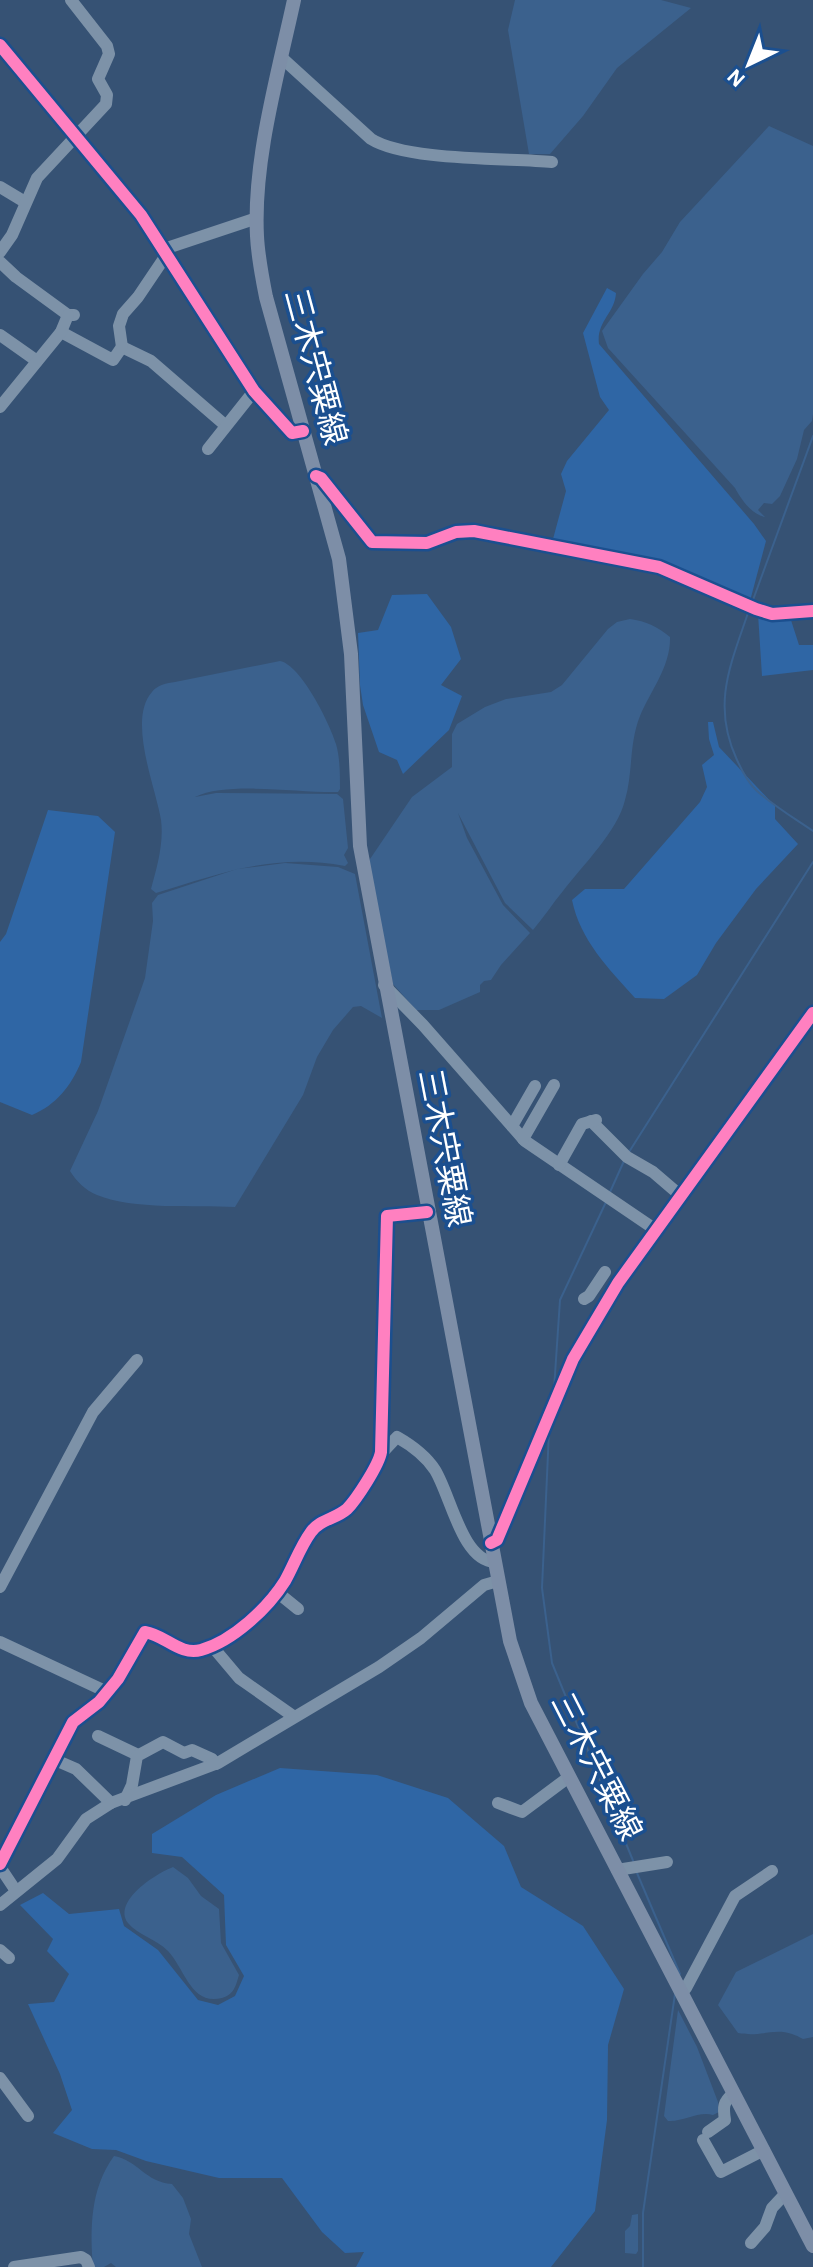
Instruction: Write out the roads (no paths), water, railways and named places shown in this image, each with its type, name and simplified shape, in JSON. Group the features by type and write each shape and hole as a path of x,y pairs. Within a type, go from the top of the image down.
{"main road":[{"name":"三木宍粟線","path":"294,0 260,168 257,218 259,257 266,297 333,535 346,605 360,846 498,1581 519,1669 531,1703 813,2246"}],"street":[{"path":"0,252 12,235 37,178 106,104 107,95 98,79 109,54 107,46 71,0"},
{"path":"0,45 119,187 165,251 254,391 292,433 303,431"},
{"path":"282,58 383,147 410,153 552,162"},
{"path":"0,187 25,202"},
{"path":"61,332 113,360 122,347 119,326 123,314 138,297 165,251 257,218"},
{"path":"0,262 72,315 0,407"},
{"path":"0,335 37,361"},
{"path":"122,347 151,361 225,425"},
{"path":"208,449 254,391"},
{"path":"316,476 321,478 372,542 427,543 456,532 474,531 648,564 772,614 813,611"},
{"path":"384,985 390,988 523,1139 656,1230"},
{"path":"491,1543 497,1540 573,1359 618,1283 813,1013"},
{"path":"523,1139 554,1085"},
{"path":"512,1126 535,1086"},
{"path":"559,1165 582,1124 594,1121 627,1157 642,1164 681,1196"},
{"path":"381,1454 387,1216 427,1212"},
{"path":"604,1307 586,1297 602,1269 618,1283"},
{"path":"0,1587 93,1412 137,1360"},
{"path":"16,1891 0,1866 53,1759 73,1722 99,1702 118,1679 145,1632 187,1651 212,1646 244,1624 277,1592 313,1528 346,1510 381,1454 397,1437 422,1455 434,1469 473,1552 485,1561 495,1562"},
{"path":"0,1905 57,1859 86,1819 111,1803 216,1764 379,1667 421,1638 484,1585 498,1581"},
{"path":"277,1592 298,1609"},
{"path":"0,1642 105,1691"},
{"path":"212,1646 239,1678 293,1716"},
{"path":"98,1736 138,1755"},
{"path":"138,1755 163,1742 184,1753 192,1750 216,1764"},
{"path":"125,1800 132,1785 138,1755"},
{"path":"53,1759 76,1769 111,1803"},
{"path":"498,1803 522,1812 569,1777"},
{"path":"617,1870 667,1862"},
{"path":"681,1992 735,1896 772,1871"},
{"path":"0,2078 28,2116"},
{"path":"733,2094 725,2101 725,2120 706,2136 721,2172 764,2150"},
{"path":"751,2243 765,2227 772,2208 786,2193"},
{"path":"14,2267 81,2257 89,2267"}],"waterway":[{"path":"753,600 813,436"},
{"path":"749,610 726,684 725,721 729,740 754,788 813,831"},
{"path":"629,1152 813,862"},
{"path":"610,1192 624,1161"},
{"path":"554,1389 560,1300 606,1202"},
{"path":"549,1431 542,1588 552,1663 634,1863"},
{"path":"637,1873 680,1974"},
{"path":"643,2267 643,2213 675,1994"}]}
